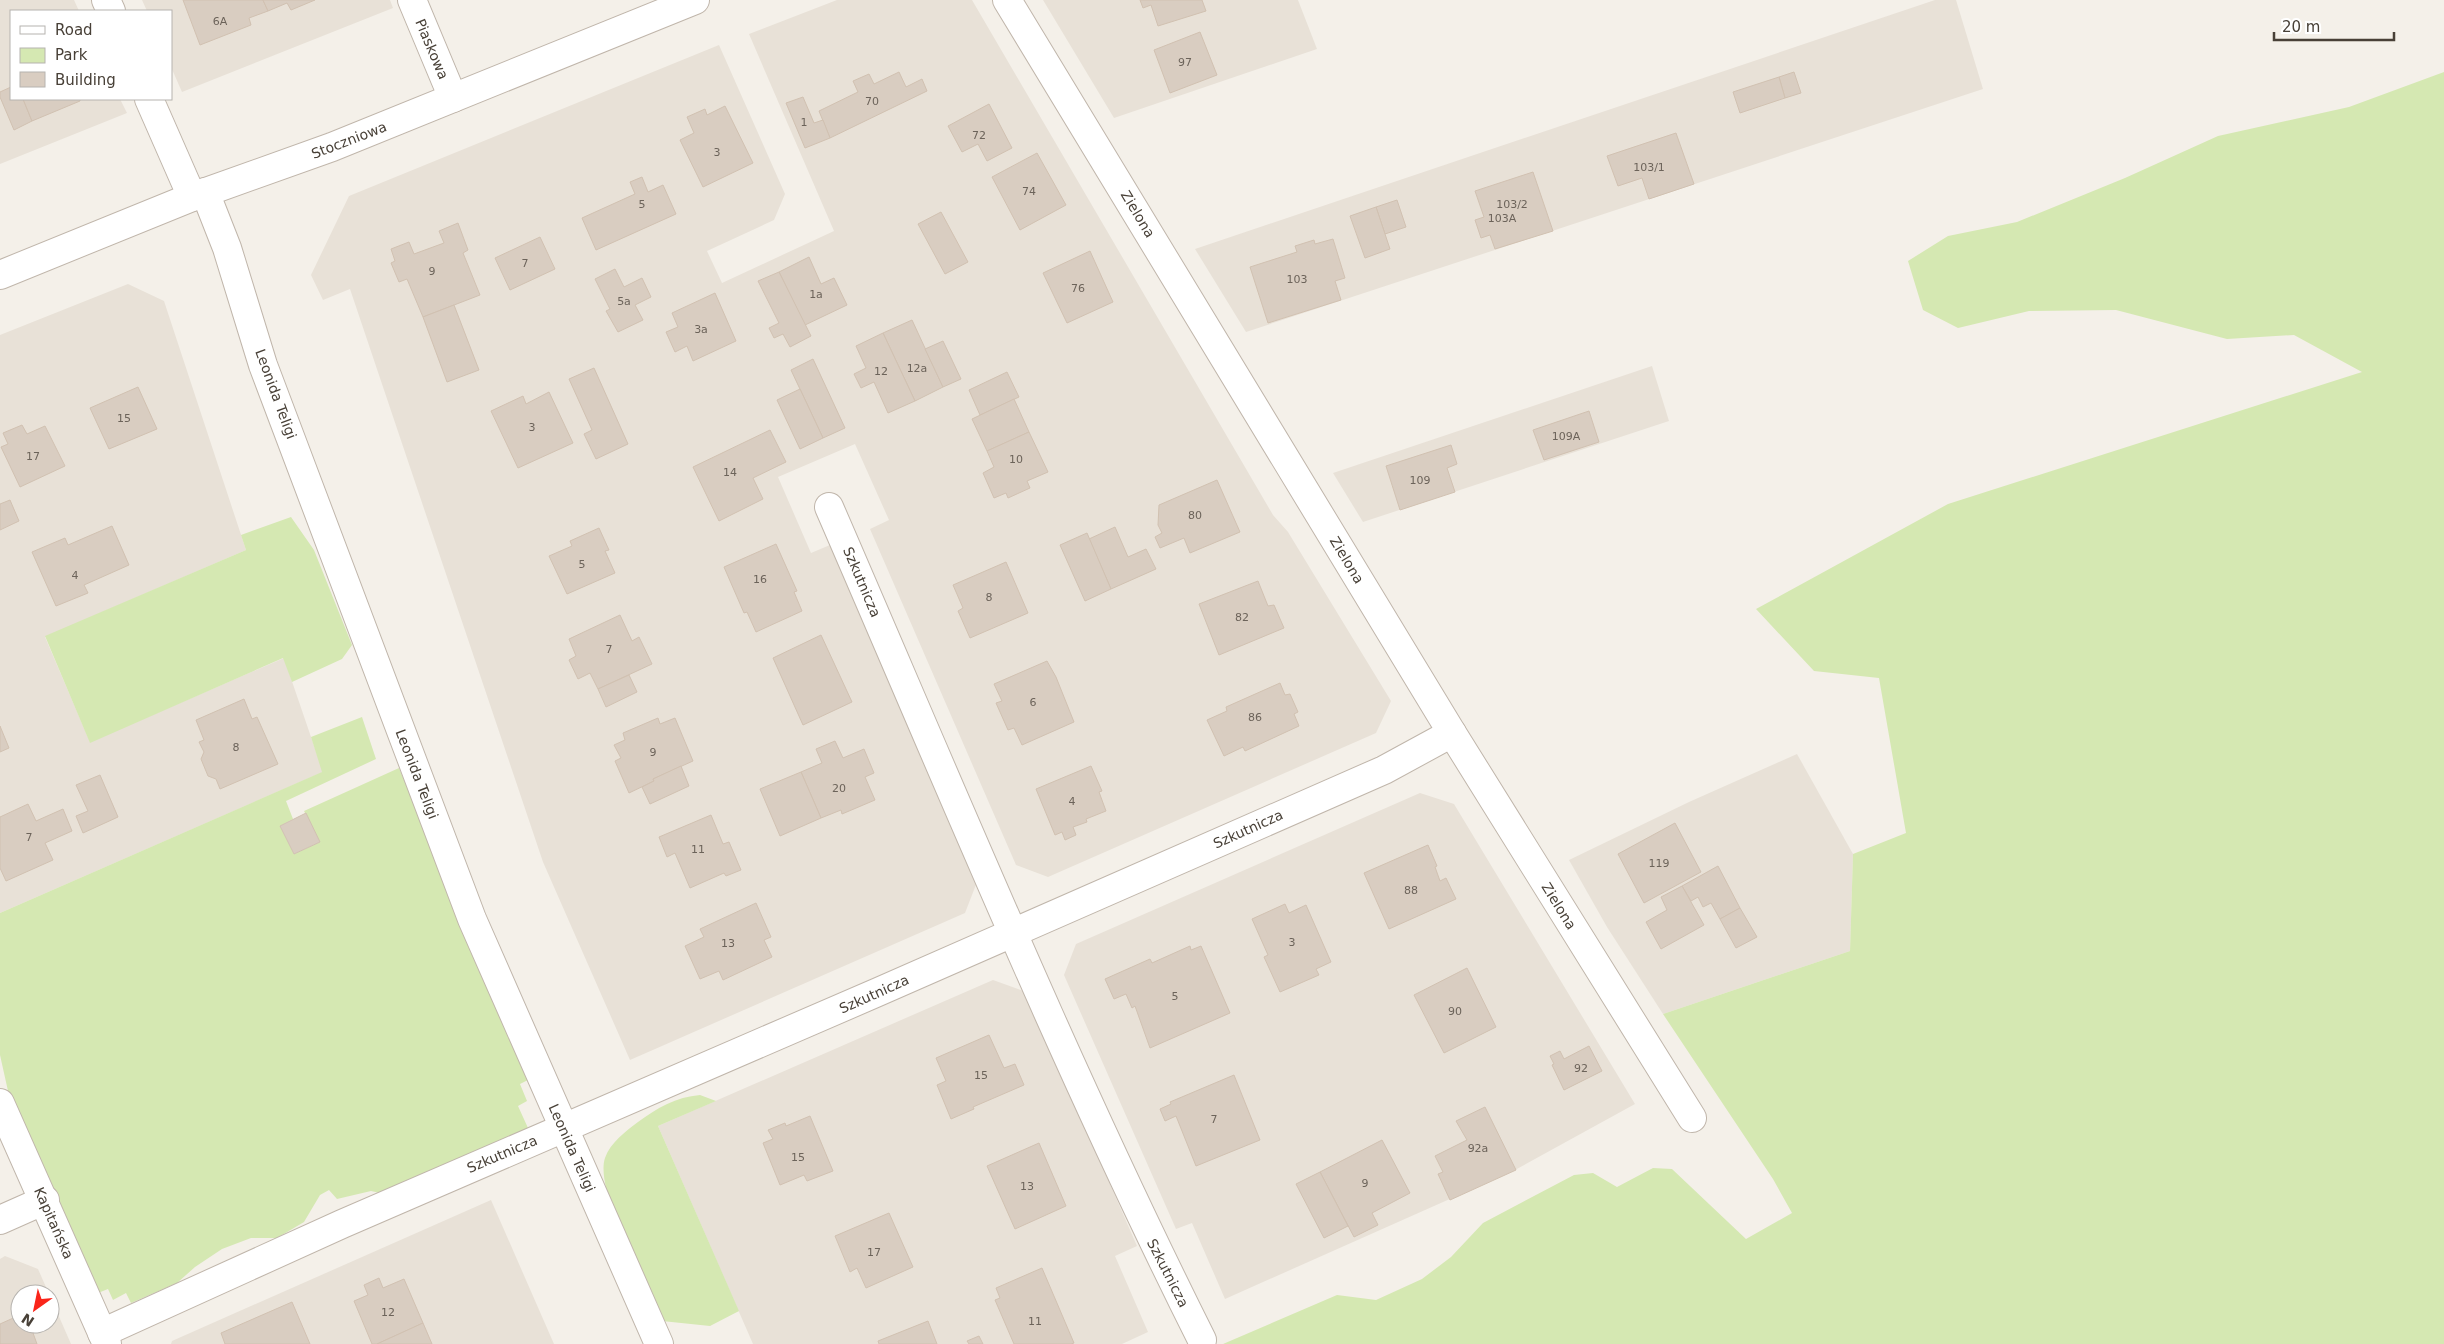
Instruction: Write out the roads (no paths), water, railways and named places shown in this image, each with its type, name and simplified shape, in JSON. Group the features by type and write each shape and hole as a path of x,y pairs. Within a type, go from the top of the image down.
{"street":[{"name":"Piaskowa","path":"412,0 453,98"},
{"name":"Stoczniowa","path":"0,274 198,194 332,147 695,0"},
{"name":"Zielona","path":"1008,0 1452,733 1692,1118"},
{"name":"Leonida Teligi","path":"150,100 227,248 264,365 472,919 659,1344"},
{"name":"Szkutnicza","path":"829,507 1014,932 1147,1231 1202,1340"},
{"name":"Szkutnicza","path":"105,1338 342,1224 1384,770 1452,733"},
{"name":"Kapitańska","path":"0,1103 45,1200 105,1338"},
{"path":"0,1220 45,1200"}]}
